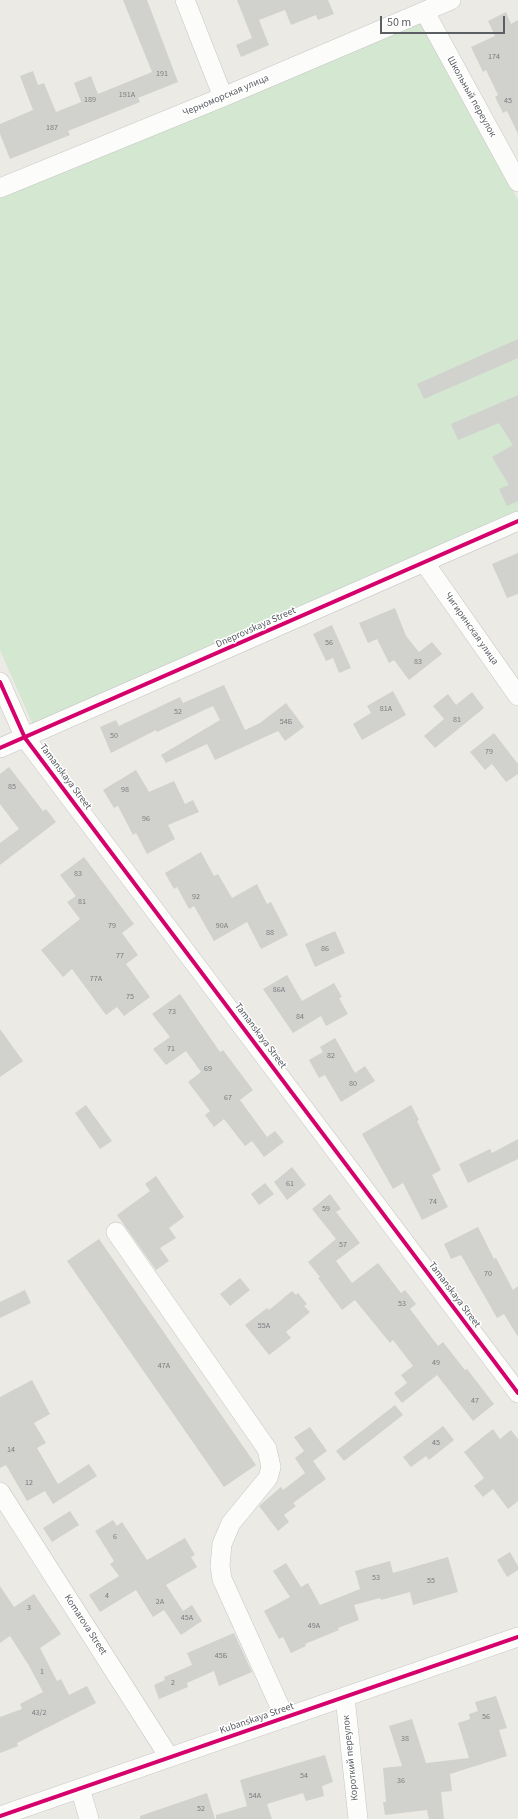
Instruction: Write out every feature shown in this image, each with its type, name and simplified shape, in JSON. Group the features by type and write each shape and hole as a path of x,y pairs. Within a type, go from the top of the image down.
{"street":[{"path":"185,0 224,97"},
{"name":"Черноморская улица","path":"0,188 224,97 451,0"},
{"name":"Школьный переулок","path":"425,12 518,182"},
{"name":"Dneprovskaya Street","path":"0,748 518,521"},
{"name":"Чигиринская улица","path":"424,562 518,696"},
{"name":"Tamanskaya Street","path":"0,682 25,738 518,1393"},
{"path":"116,1232 267,1449 271,1467 268,1478 231,1523 222,1544 220,1566 222,1579 285,1718"},
{"name":"Komarova Street","path":"0,1492 169,1757"},
{"name":"Kubanskaya Street","path":"0,1816 518,1637"},
{"name":"Короткий переулок","path":"345,1697 358,1819"},
{"path":"80,1788 89,1819"}],"green space":[{"path":"420,22 518,200 518,516 34,727 0,650 0,198"}],"building":[{"path":"123,0 147,0 178,82 138,98 140,102 68,131 70,135 10,159 0,134 0,124 33,110 20,76 33,71 38,85 44,83 56,112 81,102 74,83 91,76 98,94 152,72"},
{"path":"237,0 328,0 334,14 318,20 316,15 291,25 285,10 259,20 269,45 241,57 236,45 252,38"},
{"path":"506,12 511,24 518,20 518,134 507,111 503,113 495,97 498,95 486,70 483,72 471,47 495,36 488,21"},
{"path":"518,339 518,358 424,399 417,384"},
{"path":"518,395 518,501 507,506 499,489 509,485 492,457 513,445 499,423 458,440 451,424"},
{"path":"518,553 518,594 507,598 492,564"},
{"path":"395,608 406,636 419,652 432,642 442,654 409,680 394,660 389,663 377,639 368,643 359,623"},
{"path":"332,625 351,668 339,673 333,658 326,661 313,634"},
{"path":"224,685 245,730 260,723 286,703 304,727 285,741 278,731 215,760 207,744 166,763 161,755 220,720 213,706 157,732 156,730 111,753 100,727 116,720 119,726 180,697 183,703"},
{"path":"393,691 406,715 362,740 353,724 371,713 367,706"},
{"path":"472,692 484,708 435,748 424,736 444,719 433,706 448,694 456,705"},
{"path":"494,733 518,764 518,774 506,782 492,764 485,770 470,752"},
{"path":"9,767 43,811 46,809 56,822 0,865 0,843 19,829 0,804 0,774"},
{"path":"136,770 149,792 174,781 185,804 193,800 199,812 168,825 175,839 147,854 136,833 133,835 118,806 114,808 103,790"},
{"path":"201,852 214,876 218,874 232,898 257,884 267,904 271,902 288,935 261,949 247,922 214,941 194,906 189,909 177,887 174,889 165,873"},
{"path":"84,857 134,924 122,933 138,955 126,964 150,997 124,1016 117,1007 106,1015 72,969 63,977 41,950 80,919 67,902 76,896 60,875"},
{"path":"335,931 345,953 315,967 305,944"},
{"path":"287,975 302,1001 334,983 342,997 339,998 348,1014 326,1026 321,1016 293,1033 263,989"},
{"path":"180,994 220,1052 223,1050 253,1090 240,1100 267,1137 275,1131 284,1142 264,1157 252,1141 245,1146 224,1119 214,1127 205,1115 210,1111 188,1082 201,1072 186,1051 166,1065 153,1049 170,1037 152,1014"},
{"path":"0,1029 23,1061 0,1077"},
{"path":"335,1038 355,1073 365,1066 375,1081 341,1102 325,1075 319,1078 309,1060 323,1052 320,1047"},
{"path":"86,1105 112,1141 100,1149 75,1113"},
{"path":"411,1105 419,1120 417,1121 441,1170 432,1175 448,1207 422,1220 403,1183 393,1189 362,1134"},
{"path":"518,1139 518,1159 468,1183 459,1164 490,1149 492,1153"},
{"path":"292,1167 306,1185 287,1200 274,1182"},
{"path":"156,1176 184,1217 169,1228 176,1238 160,1248 169,1261 156,1270 117,1215 150,1191 145,1184"},
{"path":"265,1183 274,1194 259,1205 251,1194"},
{"path":"330,1194 341,1209 336,1212 360,1243 336,1261 352,1283 378,1263 401,1293 405,1290 416,1304 410,1309 438,1346 443,1342 465,1370 467,1369 494,1404 473,1421 437,1375 402,1403 394,1393 407,1383 401,1375 413,1366 393,1340 390,1343 355,1300 342,1310 318,1278 320,1277 308,1262 336,1239 312,1209"},
{"path":"478,1227 494,1259 496,1258 513,1290 518,1286 518,1337 504,1314 497,1318 461,1255 451,1259 444,1244"},
{"path":"99,1239 256,1465 224,1487 67,1261"},
{"path":"240,1278 250,1290 230,1306 220,1294"},
{"path":"25,1290 31,1303 0,1318 0,1302"},
{"path":"292,1291 296,1295 298,1293 307,1304 304,1306 310,1312 286,1332 291,1338 269,1355 245,1325 267,1308 269,1310"},
{"path":"32,1380 50,1414 34,1423 46,1443 37,1448 58,1484 89,1464 97,1476 53,1504 45,1491 27,1501 6,1465 0,1468 0,1397"},
{"path":"395,1405 403,1415 344,1461 336,1451"},
{"path":"443,1426 454,1440 429,1460 426,1456 411,1467 403,1457"},
{"path":"310,1427 327,1451 313,1461 326,1479 293,1503 296,1506 284,1515 289,1522 278,1531 259,1506 281,1487 283,1490 305,1473 295,1458 304,1451 294,1437"},
{"path":"493,1429 500,1439 511,1430 518,1439 518,1501 508,1509 493,1489 483,1497 474,1486 484,1478 464,1452"},
{"path":"70,1511 79,1525 52,1542 43,1528"},
{"path":"113,1520 117,1526 122,1522 147,1560 185,1538 195,1555 191,1557 197,1567 166,1585 183,1611 192,1605 202,1621 181,1635 164,1610 153,1617 136,1590 100,1612 89,1595 119,1576 110,1564 114,1561 95,1531"},
{"path":"510,1552 518,1566 518,1570 507,1577 497,1560"},
{"path":"448,1557 458,1592 413,1605 410,1592 381,1600 380,1598 354,1605 359,1620 338,1628 339,1630 305,1644 306,1646 291,1653 283,1637 279,1639 264,1611 290,1597 273,1571 286,1563 301,1587 308,1583 320,1605 360,1589 355,1571 390,1561 393,1573"},
{"path":"0,1586 14,1607 34,1594 61,1634 40,1648 57,1681 61,1679 69,1695 87,1686 96,1703 17,1743 18,1746 0,1753 0,1717 22,1709 20,1704 43,1692 28,1664 10,1636 0,1643"},
{"path":"234,1633 252,1672 219,1686 214,1671 187,1683 188,1687 159,1699 154,1685 165,1680 164,1677 192,1665 187,1653"},
{"path":"496,1696 507,1728 499,1730 507,1756 450,1774 452,1791 441,1792 444,1819 429,1819 427,1810 385,1815 383,1802 386,1802 383,1768 402,1766 389,1726 412,1719 426,1763 469,1758 458,1723 470,1719 469,1714 478,1711 475,1702"},
{"path":"325,1755 333,1782 322,1786 324,1796 306,1801 303,1793 267,1804 272,1819 216,1819 216,1815 247,1806 240,1780"},
{"path":"207,1793 215,1819 140,1819 140,1816"}],"cycle path":[{"path":"0,748 518,521"},
{"path":"0,682 25,738 518,1393"},
{"path":"0,1816 518,1637"}]}
